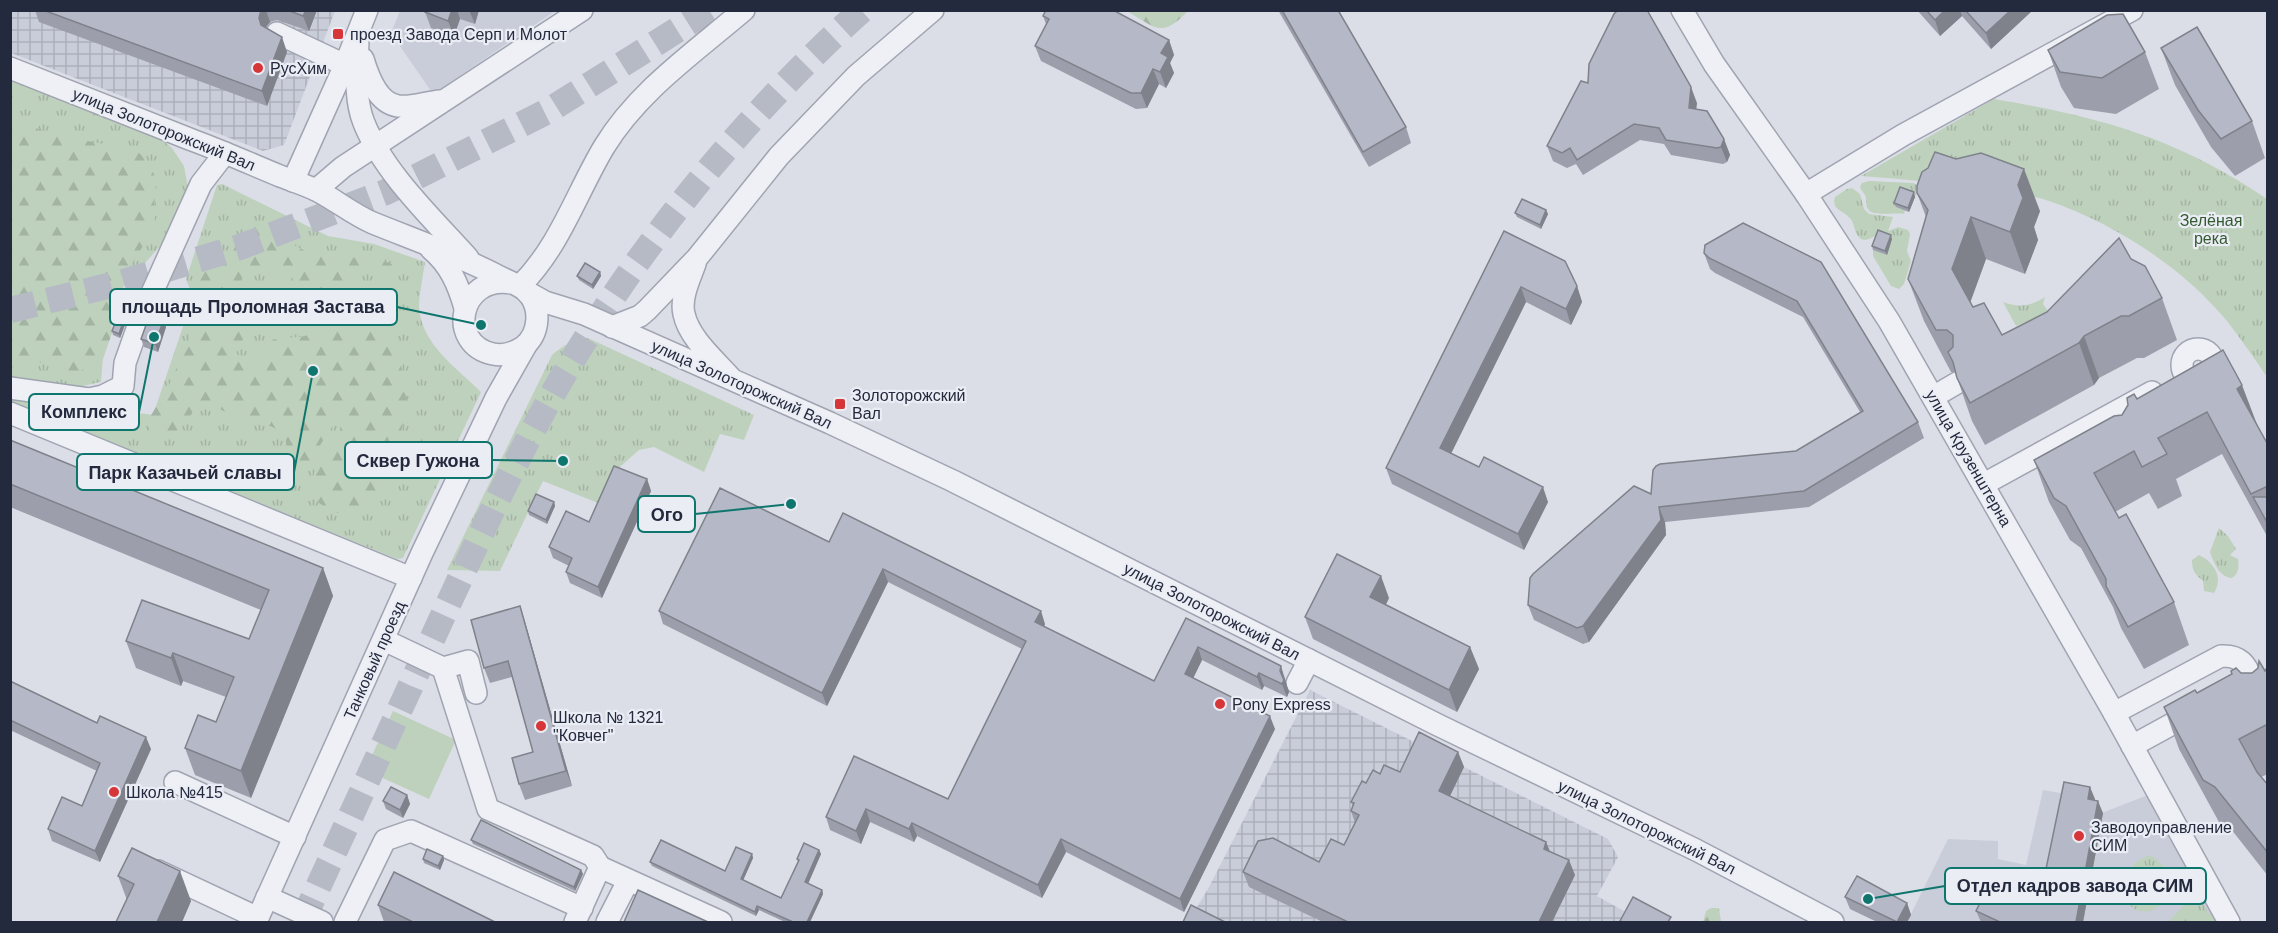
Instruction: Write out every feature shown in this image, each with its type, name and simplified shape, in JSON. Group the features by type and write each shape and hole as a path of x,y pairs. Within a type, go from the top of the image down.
{"street":[{"path":"293,181 367,10"},
{"path":"316,190 343,167 582,10"},
{"path":"519,287 536,270 565,225 605,146 641,98 744,10"},
{"path":"612,327 640,316 697,258 779,156 856,76 933,10"},
{"name":"улица Крузенштерна","path":"1682,10 1714,64 1896,317 1933,397 2114,713 2229,922"},
{"path":"1806,194 1904,135 2132,10"},
{"path":"277,33 345,65"},
{"path":"357,35 370,80 382,98 398,106 443,100"},
{"path":"357,35 358,95 364,122 390,170 472,262"},
{"name":"улица Золоторожский Вал","path":"10,68 316,190 370,221 472,262 545,302 584,314 830,423 953,481 1309,660 1696,850 1830,922"},
{"path":"10,388 89,399 103,396 123,386 125,363 142,315 201,184 225,153"},
{"path":"423,243 441,257 451,270 465,308"},
{"path":"697,258 686,290 683,313 693,335 734,382"},
{"path":"496,398 493,371 482,350 468,336 464,317 469,299 483,286 501,281 519,287 533,300 537,319 529,341"},
{"path":"482,350 500,355 518,350 554,321 584,314"},
{"name":"Танковый проезд","path":"257,920 411,578 496,398 529,341"},
{"path":"1984,484 2124,417 2185,374"},
{"path":"1933,397 1958,383"},
{"path":"10,413 411,578"},
{"path":"384,640 443,668 468,661 476,693"},
{"path":"2114,713 2221,656 2240,659 2247,668 2253,681 2249,693 2132,746"},
{"path":"1297,683 1309,660"},
{"path":"443,668 488,809 593,856 600,867 628,881 721,922"},
{"path":"175,782 295,837"},
{"path":"345,922 385,840 411,831 579,915 600,867"},
{"path":"142,864 205,891 257,920"},
{"path":"607,922 628,881"},
{"path":"267,897 322,922"}],"shaded area":[{"path":"10,11 335,11 284,145 263,151 11,53"},
{"path":"400,11 555,11 433,94 391,33"},
{"path":"1310,690 1608,839 1618,857 1597,896 1631,915 1669,922 1188,922 1208,889"},
{"path":"2163,789 2238,922 1907,922 1948,839 1998,841 1998,859 2026,865 2043,790 2095,799 2093,811 2102,813"}],"green space":[{"path":"1127,11 1188,11 1171,25 1158,28"},
{"path":"10,79 154,133 172,148 184,166 189,193 173,232 124,286 106,319 101,382 73,388 11,381"},
{"name":"Зелёная река","path":"1994,99 2103,122 2169,145 2234,178 2267,199 2267,377 2227,321 2189,282 2145,248 2096,221 2046,200 2025,195 1940,183 1861,176"},
{"path":"11,119 66,139 90,141 137,151 152,169 156,188 154,229 127,271 112,300 110,311 112,333 102,362 94,367 68,373 51,365 22,358 11,352"},
{"path":"1869,181 1913,183 1919,186 1915,197 1902,192 1896,207 1905,210 1904,214 1879,214 1868,209 1866,197 1860,187 1862,183"},
{"path":"222,184 328,236 374,244 425,262 419,308 427,333 442,355 481,392 403,558 397,559 11,402 11,396 153,415 193,297 186,279 217,185"},
{"path":"1852,188 1860,194 1864,209 1869,214 1893,217 1888,231 1898,227 1908,230 1910,234 1907,251 1911,261 1904,284 1899,289 1891,286 1873,256 1873,250 1887,255 1879,234 1868,239 1861,239 1850,218 1835,205 1835,197"},
{"path":"253,222 311,254 341,258 369,257 396,265 399,274 396,282 380,272 368,269 359,271 337,292 328,295 308,290 285,273 268,267 246,270 239,286 236,313 244,326 245,333 236,353 243,359 263,357 272,340 308,335 321,308 338,301 392,315 397,323 400,360 407,396 400,440 377,491 362,514 341,514 328,509 311,497 313,477 339,434 340,418 327,434 294,488 284,493 263,490 253,484 248,477 287,451 285,433 268,425 250,425 216,407 199,403 180,429 167,434 149,432 150,417 171,381 198,318 200,270 203,261 209,254 228,250 237,245"},
{"path":"2045,297 2043,304 2051,312 2016,326 2003,302 2024,305"},
{"path":"588,338 754,415 744,440 720,434 704,472 654,447 639,450 613,473 598,503 543,481 500,571 447,570 552,355 568,343"},
{"path":"2219,528 2228,536 2236,549 2230,555 2238,559 2237,572 2232,578 2220,572 2210,552"},
{"path":"2199,555 2213,566 2218,576 2214,593 2204,591 2203,581 2193,570 2192,560"},
{"path":"393,711 456,740 429,799 365,770"},
{"path":"2149,855 2162,865 2168,879 2167,893 2161,904 2154,910 2145,912 2136,910 2129,904 2125,894 2125,881 2134,865"},
{"path":"2189,900 2203,904 2209,914 2218,910 2223,922 2168,922"},
{"path":"1719,908 1721,922 1703,922 1706,911"}],"building":[{"path":"43,10 261,10 259,18 261,25 282,37 262,91"},
{"path":"287,10 306,10 303,16"},
{"path":"426,10 452,10 448,21 425,12"},
{"path":"1046,10 1113,10 1169,40 1161,53 1168,57 1160,72 1153,69 1141,93 1131,93 1035,46 1049,19 1043,16"},
{"path":"1282,10 1338,10 1406,127 1363,152"},
{"path":"1618,10 1647,10 1691,87 1689,108 1707,111 1724,139 1721,147 1666,140 1659,128 1634,124 1577,160 1570,148 1562,153 1547,146 1581,81 1588,83 1589,64"},
{"path":"1926,10 1945,10 1935,20"},
{"path":"1965,10 2011,10 1986,33"},
{"path":"2123,14 2145,52 2102,78 2060,72 2048,50 2107,15"},
{"path":"2197,27 2252,121 2221,139 2198,110 2161,48"},
{"path":"1935,152 1956,159 1981,153 2024,169 2018,185 2023,198 2010,232 1971,217 1952,269 1973,307 1984,303 2002,335 2047,312 2119,238 2131,259 2145,266 2162,298 2084,336 2079,343 1970,403 1957,378 1948,352 1953,347 1953,335 1947,330 1936,330 1908,279 1928,210 1917,193 1917,186 1922,172 1928,168"},
{"path":"1900,187 1914,192 1908,208 1894,203"},
{"path":"1522,199 1546,210 1540,225 1515,213"},
{"path":"1743,223 1821,262 1918,422 1804,491 1659,507 1661,520 1583,626 1577,628 1528,605 1530,578 1533,574 1634,486 1651,494 1653,470 1656,466 1796,451 1863,411 1797,301 1709,258 1704,253 1705,245"},
{"path":"1878,230 1891,235 1885,251 1872,246"},
{"path":"1504,231 1565,261 1577,286 1566,309 1521,287 1440,448 1479,467 1484,457 1543,487 1518,534 1386,468"},
{"path":"585,263 600,272 592,285 577,276"},
{"path":"121,307 127,310 119,334 112,331"},
{"path":"150,314 164,319 155,344 141,339"},
{"path":"2223,350 2242,385 2237,389 2268,445 2268,486 2251,494 2207,412 2158,438 2167,454 2142,467 2134,451 2094,473 2119,518 2126,514 2174,602 2128,627 2106,586 2106,579 2066,506 2054,498 2034,460 2114,416 2122,415 2128,405 2127,398 2134,394 2137,399"},
{"path":"10,440 323,568 241,771 185,748 198,715 216,722 234,677 173,653 171,658 126,641 142,600 249,639 269,590 10,484"},
{"path":"614,466 647,479 598,587 566,572 572,558 549,547 566,511 589,522"},
{"path":"720,488 829,542 843,513 1041,611 1035,622 1154,681 1186,618 1281,666 1280,671 1284,680 1282,684 1259,673 1257,677 1198,647 1185,674 1270,716 1180,899 1061,839 1038,885 912,823 909,829 866,809 856,831 826,817 854,756 948,799 1026,641 883,569 822,693 659,611"},
{"path":"536,494 554,502 546,520 528,511"},
{"path":"2253,497 2268,497 2268,524"},
{"path":"1337,554 1381,576 1370,597 1470,647 1449,690 1305,617"},
{"name":"Школа № 1321 \"Ковчег\"","path":"520,606 566,771 519,784 512,758 533,752 508,661 484,668 471,620"},
{"path":"2259,661 2265,671 2268,666 2268,724 2239,739 2257,772 2268,785 2268,853 2215,787 2203,780 2164,707 2195,690 2197,693 2232,674 2231,671 2236,668 2241,673 2252,673 2258,668"},
{"path":"10,681 97,723 100,716 146,737 95,851 48,829 62,797 82,806 100,763 10,720"},
{"path":"1419,732 1458,752 1439,791 1546,842 1544,849 1569,860 1539,922 1348,922 1243,872 1258,841 1273,838 1319,862 1331,839 1344,845 1359,815 1351,811 1354,803 1351,802 1362,781 1366,783 1373,770 1380,774 1384,765 1400,772"},
{"name":"Заводоуправление СИМ","path":"2064,782 2090,787 2088,799 2098,801 2076,922 2000,922 1976,911 1994,875 2040,898"},
{"path":"391,787 407,795 400,810 383,801"},
{"path":"481,820 581,870 574,887 471,840"},
{"path":"661,840 725,871 736,847 752,854 741,879 781,898 799,860 797,859 804,843 819,850 805,882 822,890 807,922 793,922 757,906 755,912 650,862"},
{"path":"132,848 180,871 157,922 116,922 134,884 118,876"},
{"path":"427,849 443,856 438,866 423,859"},
{"path":"394,872 495,922 413,922 378,905"},
{"path":"1857,876 1907,903 1897,922 1845,897"},
{"path":"638,890 708,922 624,922"},
{"path":"1633,897 1671,917 1668,922 1620,921"},
{"path":"1191,905 1225,922 1183,922"}],"tunnel":[{"path":"10,310 120,283 240,247 386,192 548,111 709,10"},
{"path":"302,922 487,522 536,424 572,361 634,267 704,175 781,88 862,10"}],"place":[{"name":"проезд Завода Серп и Молот","path":"338,34"},
{"name":"РусХим","path":"258,68"},
{"name":"площадь Проломная Застава","path":"481,325"},
{"name":"Комплекс","path":"154,337"},
{"name":"Парк Казачьей славы","path":"313,371"},
{"name":"Золоторожский Вал","path":"840,404"},
{"name":"Сквер Гужона","path":"563,461"},
{"name":"Ого","path":"791,504"},
{"name":"Pony Express","path":"1220,704"},
{"name":"Школа № 1321 \"Ковчег\"","path":"541,726"},
{"name":"Школа №415","path":"114,792"},
{"name":"Заводоуправление СИМ","path":"2079,836"},
{"name":"Отдел кадров завода СИМ","path":"1868,899"}]}
